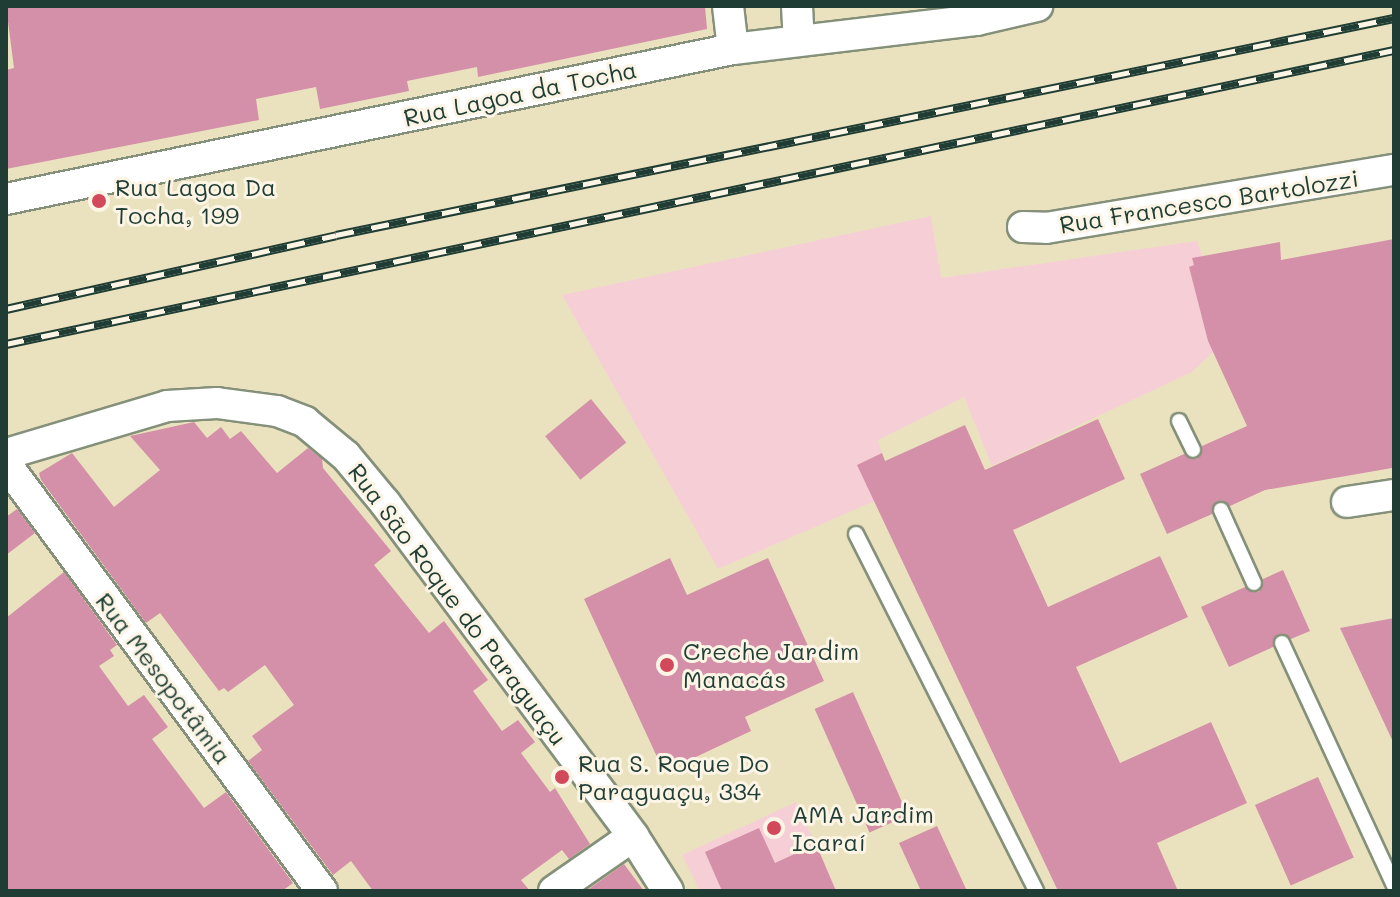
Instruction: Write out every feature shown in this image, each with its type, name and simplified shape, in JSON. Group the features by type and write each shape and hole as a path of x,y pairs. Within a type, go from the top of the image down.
{"street":[{"path":"728,6 733,49"},
{"path":"797,6 799,39"},
{"name":"Rua Lagoa da Tocha","path":"6,199 733,49 977,20 1037,6"},
{"name":"Rua Francesco Bartolozzi","path":"1023,227 1046,228 1394,170"},
{"name":"Rua São Roque do Paraguaçu","path":"6,454 167,406 217,403 277,411 305,422 346,456 385,503 633,836 668,891"},
{"name":"Rua Mesopotâmia","path":"6,464 322,891"},
{"path":"1347,502 1394,495"},
{"path":"554,891 633,836"}],"lane":[{"path":"1179,421 1193,450"},
{"path":"1221,510 1254,583"},
{"path":"856,534 1036,891"},
{"path":"1282,643 1394,885"}],"shaded area":[{"path":"931,216 941,278 1197,241 1225,324 1214,351 1192,372 992,466 964,397 878,440 893,493 718,569 562,295"},
{"name":"AMA Jardim Icaraí","path":"796,802 837,891 700,891 682,855"}],"building":[{"path":"6,6 705,6 707,29 478,77 477,67 407,81 409,91 320,109 316,87 256,99 259,120 6,169 6,70 14,68"},
{"path":"1394,239 1392,468 1265,490 1230,506 1218,501 1212,514 1167,534 1140,474 1184,454 1197,459 1202,446 1247,426 1208,341 1189,267 1194,265 1192,258 1280,242 1281,260"},
{"path":"591,399 626,443 580,480 545,436"},
{"path":"1098,419 1125,479 1013,530 1048,607 1160,556 1188,617 1076,667 1120,763 1211,722 1247,803 1157,843 1178,891 1058,891 857,465 882,453 885,461 965,425 985,470"},
{"path":"194,422 207,438 221,427 230,439 241,431 277,473 308,448 322,459 323,468 391,551 374,565 429,633 444,621 488,680 473,691 502,731 518,720 535,742 521,753 550,792 555,788 590,844 569,859 562,850 521,880 530,891 373,891 351,861 333,875 248,761 262,750 252,736 294,705 265,665 228,692 224,688 219,691 160,613 146,623 41,480 39,473 72,453 114,507 160,470 130,436"},
{"path":"17,509 35,533 6,555 6,517"},
{"name":"Creche Jardim Manacás","path":"670,558 687,595 768,558 824,681 745,717 751,731 664,772 584,599"},
{"path":"1283,570 1310,631 1291,639 1279,634 1273,647 1229,667 1201,607 1245,587 1259,592 1263,579"},
{"path":"64,572 117,645 110,650 114,656 99,666 128,706 144,695 168,727 152,739 204,808 226,792 293,883 282,891 6,891 6,618"},
{"path":"1394,618 1394,744 1340,628"},
{"path":"853,692 908,815 870,832 815,709"},
{"path":"1318,777 1354,857 1291,885 1255,805"},
{"path":"937,826 967,891 921,891 899,843"},
{"path":"759,828 775,863 816,844 836,891 722,891 705,852"},
{"path":"624,864 644,891 586,891"}],"railway":[{"path":"6,309 336,235 1394,18"},
{"path":"6,344 1394,50"}],"place":[{"name":"Rua Lagoa Da Tocha, 199","path":"99,201"},
{"name":"Creche Jardim Manacás","path":"667,665"},
{"name":"Rua S. Roque Do Paraguaçu, 334","path":"562,777"},
{"name":"AMA Jardim Icaraí","path":"774,828"}]}
